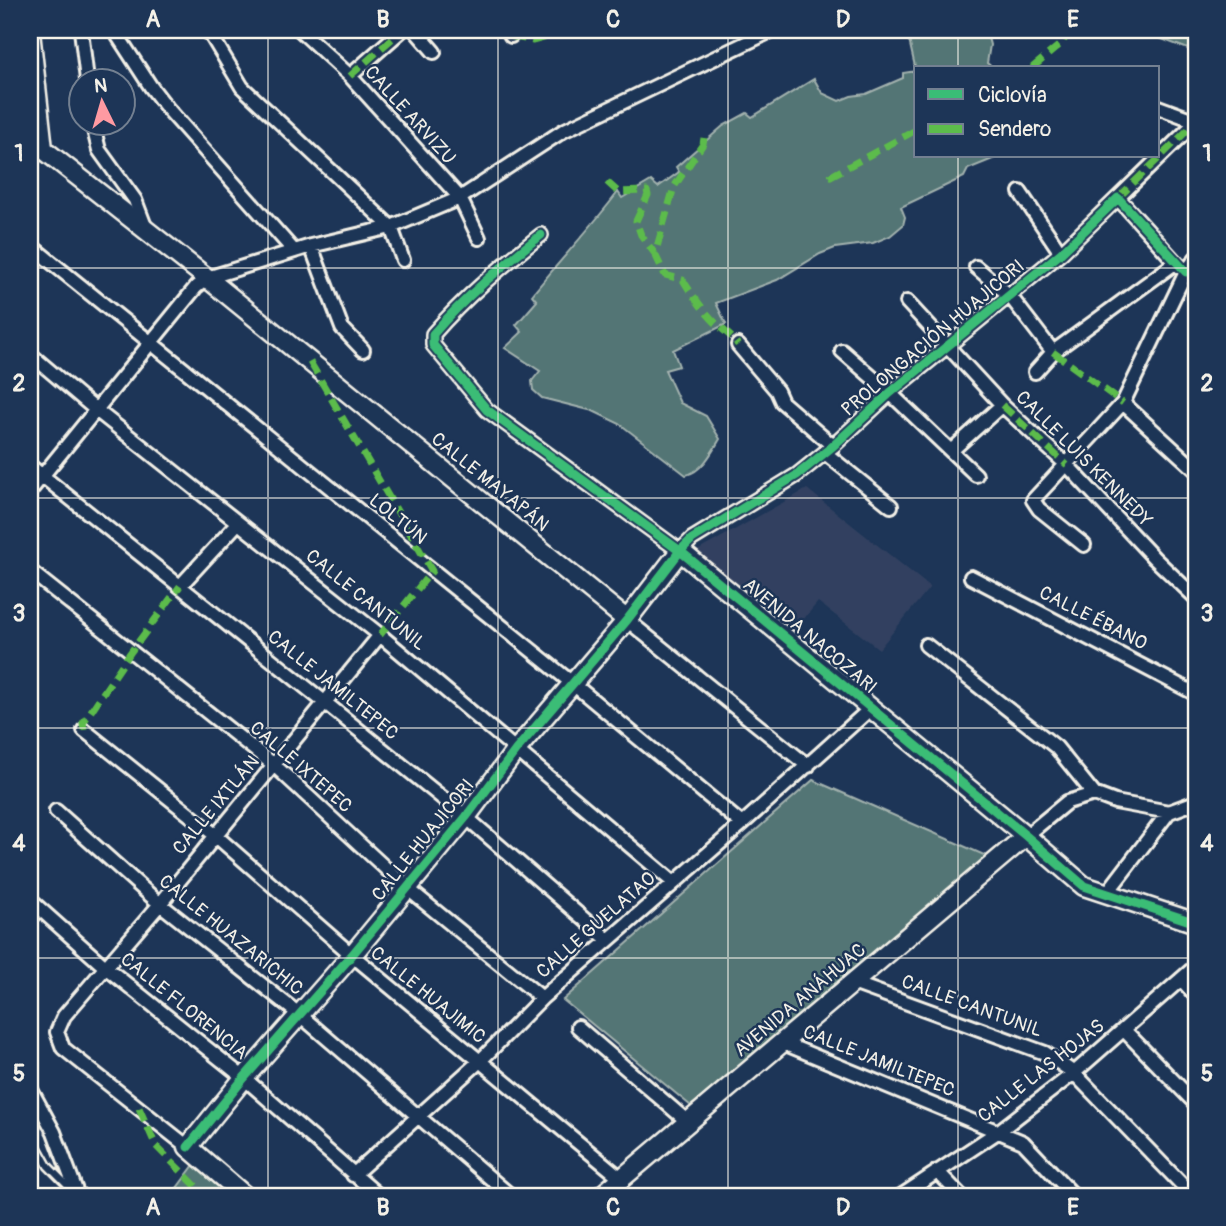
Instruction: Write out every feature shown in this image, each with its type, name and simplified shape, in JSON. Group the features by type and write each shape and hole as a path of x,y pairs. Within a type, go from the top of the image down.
{"street":[{"path":"81,30 85,66"},
{"path":"114,30 168,109 294,251"},
{"path":"208,30 242,87 391,227 403,260"},
{"name":"CALLE ARVIZU","path":"300,30 350,76 460,198 480,238"},
{"path":"350,76 402,30"},
{"path":"415,30 434,52"},
{"path":"30,491 150,342 196,287 207,278 311,246 391,227 460,198 563,131 773,30"},
{"path":"30,32 36,154"},
{"path":"1160,108 1196,122"},
{"name":"PROLONGACIÓN HUAJICORI","path":"1160,157 1196,122"},
{"name":"CALLE MAYAPÁN","path":"96,136 99,150 135,200 146,229"},
{"name":"CALLE MAYAPÁN","path":"36,154 146,229 808,766"},
{"name":"PROLONGACIÓN HUAJICORI","path":"680,551 692,539 783,485 829,450 890,393 1060,253 1159,158"},
{"path":"1020,192 1060,253"},
{"path":"1118,198 1186,272"},
{"name":"AVENIDA NACOZARI","path":"541,235 456,307 433,334 433,345 487,410 680,551 1084,886 1196,922"},
{"name":"LOLTÚN","path":"30,245 572,683 742,824"},
{"path":"311,246 342,328 363,350"},
{"path":"1084,545 1038,509 1033,500 1123,403 1186,272 1196,258"},
{"path":"1035,372 1053,352 1175,263"},
{"path":"976,267 1010,296 1053,352"},
{"name":"CALLE LUIS KENNEDY","path":"907,302 1002,405 1067,465 1154,558 1196,598"},
{"path":"738,345 777,391 782,402 829,450 891,506"},
{"path":"842,351 976,475"},
{"name":"CALLE CANTUNIL","path":"30,354 96,410 380,635 673,882"},
{"path":"1123,403 1196,470"},
{"path":"951,451 1002,405"},
{"name":"CALLE JAMILTEPEC","path":"30,466 466,817 607,939"},
{"path":"180,586 238,523"},
{"name":"CALLE HUAJICORI","path":"188,1147 466,817 516,750 627,620 680,551"},
{"name":"CALLE IXTEPEC","path":"30,571 274,765 407,888 542,998"},
{"name":"CALLE ÉBANO","path":"971,577 1196,694"},
{"name":"CALLE IXTLÁN","path":"188,1147 63,1048 57,1032 64,1016 160,904 380,635"},
{"path":"926,645 1056,747 1094,794 1115,802 1169,812 1196,802"},
{"name":"CALLE GUELATAO","path":"353,1175 481,1060 542,998 607,939 742,824 870,709"},
{"name":"CALLE HUAJIMIC","path":"84,730 215,835 352,955 622,1179"},
{"path":"1026,836 1067,802 1094,794"},
{"name":"CALLE HUAZARICHIC","path":"56,811 160,904 300,1015 511,1196"},
{"path":"1107,893 1169,812"},
{"name":"AVENIDA ANÁHUAC","path":"601,1196 1026,836"},
{"name":"CALLE FLORENCIA","path":"30,901 104,967 244,1078 379,1196"},
{"name":"CALLE LAS HOJAS","path":"901,1196 999,1131 1074,1073 1196,965"},
{"path":"1181,979 1196,996"},
{"name":"CALLE CANTUNIL","path":"853,983 1045,1053 1074,1073 1194,1196"},
{"path":"578,1027 688,1122"},
{"path":"1124,1030 1196,1104"},
{"name":"CALLE JAMILTEPEC","path":"783,1043 1023,1142 1074,1196"},
{"path":"30,1088 54,1132 78,1196"},
{"path":"188,1147 245,1196"},
{"path":"937,1171 961,1196"}],"lane":[{"path":"30,1134 48,1166 78,1196"}],"shaded area":[{"path":"807,489 930,587 879,649 818,602 792,633 697,551"}],"green space":[{"path":"919,30 986,30 990,45 987,63 991,66 915,66 909,40"},
{"path":"1141,30 1196,30 1196,52 1143,32"},
{"path":"914,71 914,158 995,158 968,169 964,177 901,207 905,217 903,225 890,236 873,243 835,248 777,280 716,303 726,324 673,350 679,366 665,370 680,403 706,416 720,439 697,470 686,475 620,424 593,411 542,398 533,390 532,381 540,371 505,348 522,332 516,325 537,301 532,295 618,192 622,198 651,181 658,187 679,172 676,167 723,126 747,113 752,117 814,79 822,93 839,101 866,94 903,78 903,73"},
{"path":"813,780 991,858 691,1106 563,1000"},
{"path":"194,1165 230,1196 171,1196"}],"marked path":[{"path":"350,76 402,30"},
{"path":"511,36 533,41 572,30"},
{"path":"1034,66 1062,43 1070,30"},
{"path":"1160,157 1196,122"},
{"path":"829,177 914,131"},
{"path":"704,138 703,144 674,187 655,254 665,275 683,280 708,315 738,345"},
{"path":"1118,198 1159,158"},
{"path":"607,182 618,192 647,191 648,195 636,221 641,235 655,254"},
{"path":"1053,352 1123,403"},
{"path":"310,362 432,571 380,635"},
{"path":"1002,405 1067,465"},
{"path":"84,730 83,723 180,586"},
{"path":"139,1108 156,1146 206,1196"}],"cycle path":[{"path":"188,1147 244,1078 352,955 466,817 516,750 692,539 797,475 890,393 1061,253 1118,198 1186,272"},
{"path":"541,235 484,282 433,334 433,345 487,410 680,551 1084,886 1196,923"}]}
